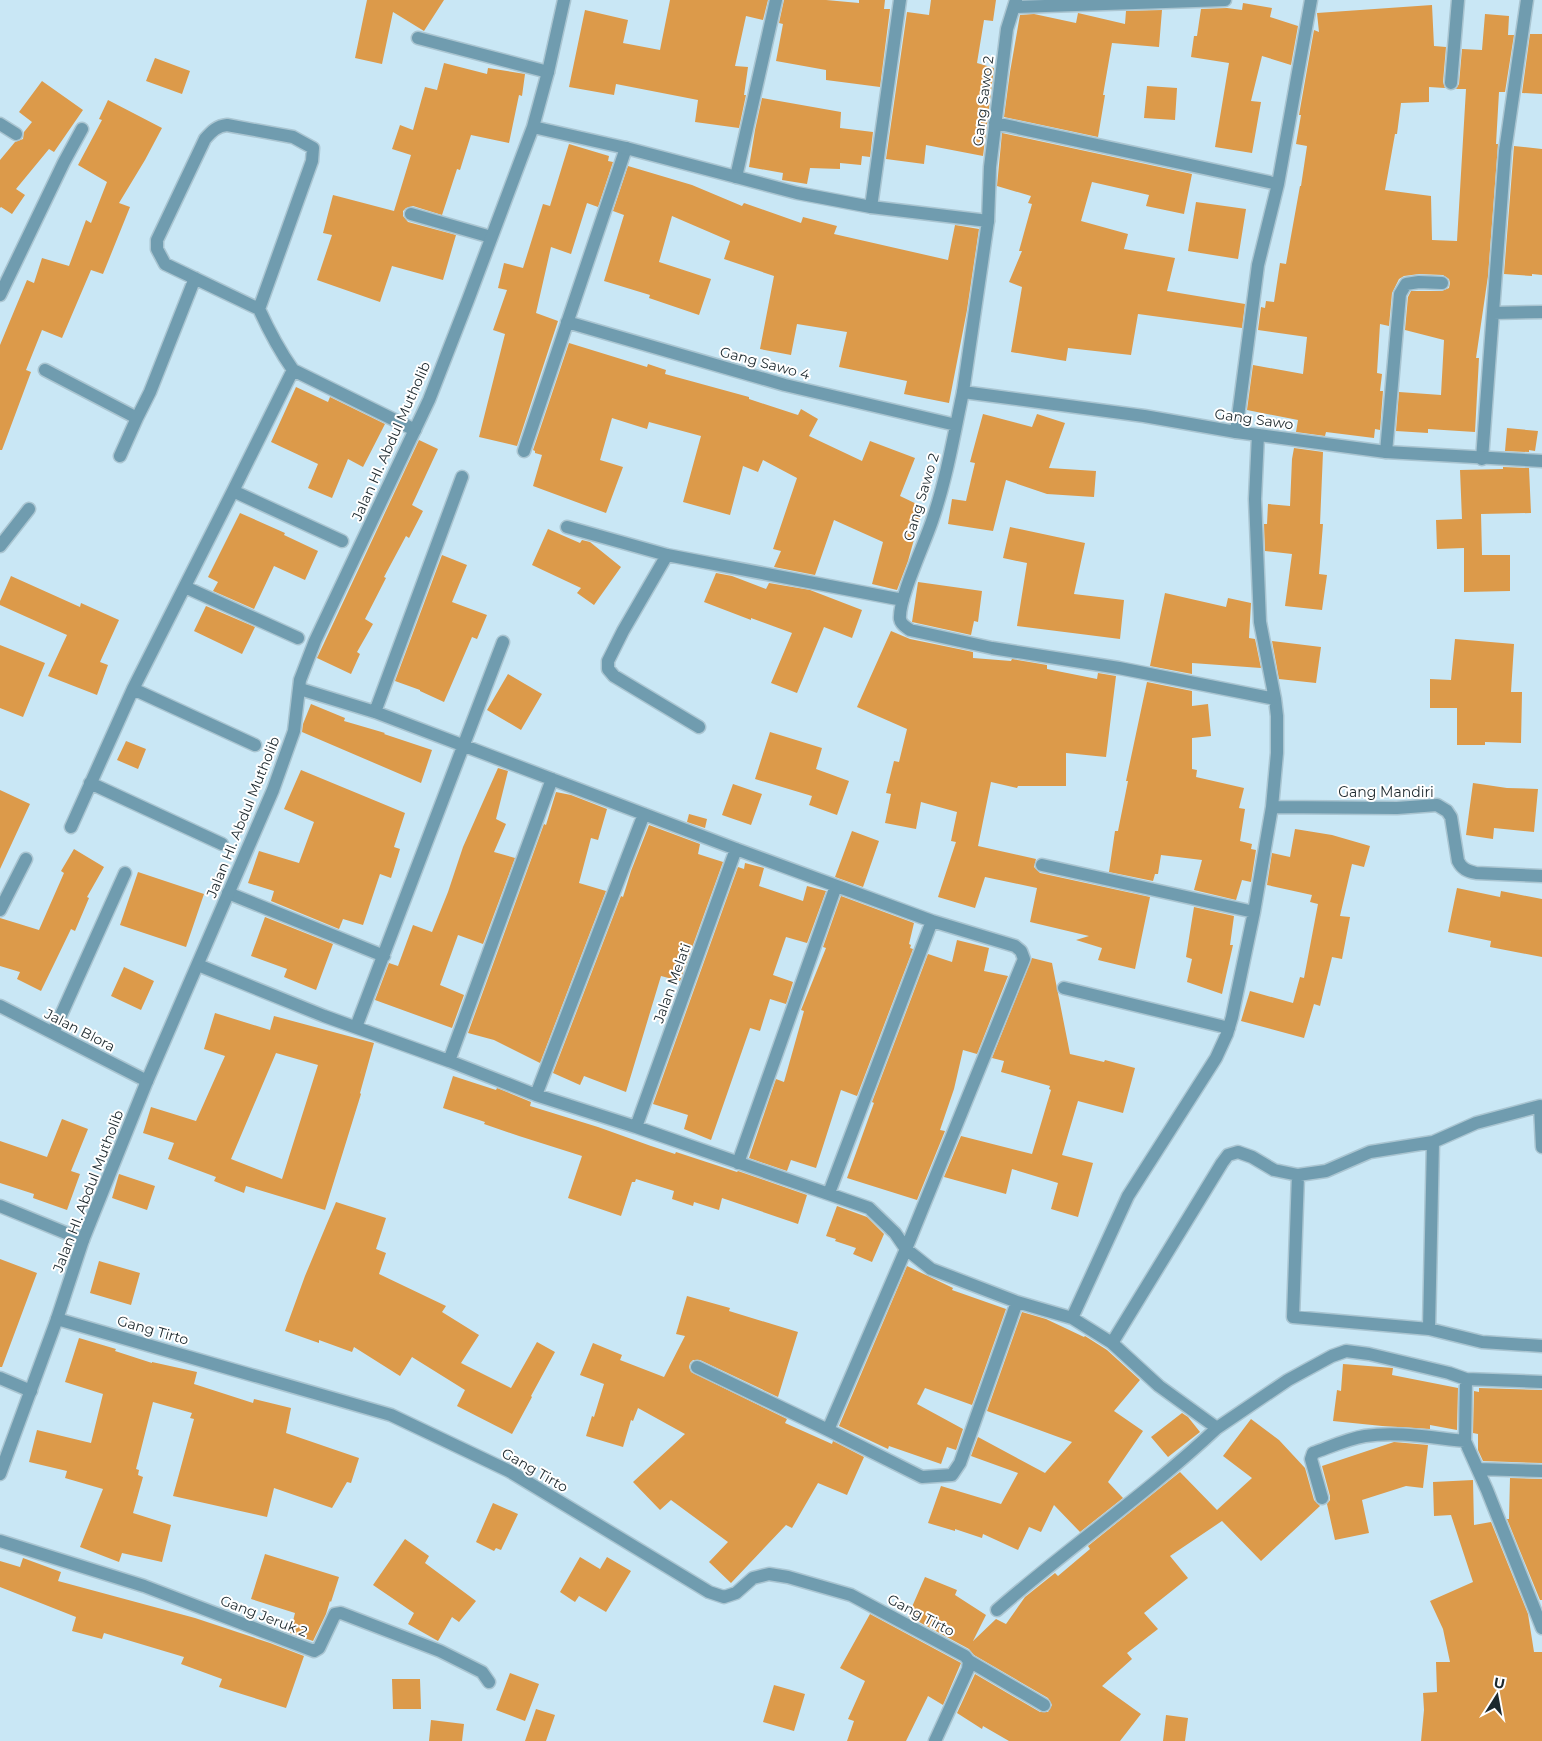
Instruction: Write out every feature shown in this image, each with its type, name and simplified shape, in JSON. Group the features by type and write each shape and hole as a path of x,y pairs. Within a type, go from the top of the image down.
{"street":[{"name":"Jalan HI. Abdul Mutholib","path":"0,1474 57,1319 83,1240 147,1081 273,790 294,731 300,680 315,640 429,400 533,127 548,72 564,0"},
{"path":"736,177 776,0"},
{"path":"871,207 900,0"},
{"path":"1016,3 1225,0"},
{"path":"1236,432 1258,264 1278,184 1311,0"},
{"path":"1451,83 1458,0"},
{"path":"1482,459 1505,151 1527,0"},
{"name":"Gang Sawo 2","path":"1016,3 1007,29 990,167 988,221 963,392 951,454 934,517 902,600 900,620 902,625 910,630 992,648 1119,668 1275,698"},
{"path":"418,38 548,72"},
{"path":"995,123 1278,184"},
{"path":"0,124 16,134"},
{"path":"260,309 312,161 313,148 293,137 227,125 220,126 213,130 205,139 157,240 157,249 165,264 260,309 270,333 293,370 415,430"},
{"path":"533,127 626,148 797,193 871,207 988,221"},
{"path":"0,295 64,162 82,129"},
{"path":"524,451 626,148"},
{"path":"411,214 491,237"},
{"path":"120,456 150,392 195,278"},
{"path":"1386,452 1400,294 1406,284 1419,282 1442,283"},
{"path":"1493,313 1542,312"},
{"name":"Gang Sawo 4","path":"567,322 785,385 956,425"},
{"path":"45,370 137,418"},
{"path":"71,827 133,688 293,370"},
{"name":"Gang Sawo","path":"963,392 1144,416 1236,432 1386,452 1542,461"},
{"path":"1072,1318 1128,1196 1216,1058 1229,1028 1254,912 1272,807 1277,753 1275,698 1260,622 1255,499 1258,435"},
{"path":"375,712 462,477"},
{"path":"233,491 342,541"},
{"path":"0,546 29,509"},
{"path":"568,527 667,555 902,600"},
{"path":"667,555 623,631 608,661 608,669 614,676 699,727"},
{"path":"185,586 298,638"},
{"path":"356,1027 503,642"},
{"path":"133,688 255,745"},
{"path":"300,688 375,712 836,886 932,921 1015,946 1021,951 1024,959 906,1249 828,1430"},
{"path":"450,1061 552,779"},
{"path":"90,783 222,844"},
{"name":"Gang Mandiri","path":"1272,807 1397,808 1437,805 1447,811 1451,818 1458,861 1467,871 1542,876"},
{"path":"536,1095 644,814"},
{"name":"Jalan Melati","path":"636,1127 736,849"},
{"path":"0,910 26,859"},
{"path":"1042,865 1254,912"},
{"path":"53,1033 126,873"},
{"path":"738,1163 836,886"},
{"path":"228,893 384,956"},
{"path":"828,1193 932,921"},
{"path":"198,966 536,1095 636,1127 868,1208 895,1233 906,1249 930,1269 1017,1302 1072,1318 1112,1343 1160,1386 1217,1428"},
{"path":"1064,988 1229,1028"},
{"name":"Jalan Blora","path":"0,1006 147,1081"},
{"path":"1112,1343 1222,1162 1228,1156 1238,1152 1252,1157 1274,1170 1298,1175 1326,1171 1370,1152 1433,1142 1476,1123 1540,1106 1542,1146"},
{"path":"1429,1329 1433,1142"},
{"path":"1298,1175 1293,1317 1429,1329 1482,1342 1542,1346"},
{"path":"0,1206 83,1240"},
{"path":"697,1367 922,1477 952,1475 960,1462 1017,1302"},
{"name":"Gang Tirto","path":"57,1319 391,1415 509,1471 709,1592 724,1597 736,1593 753,1578 769,1574 788,1577 851,1595 965,1656 969,1661 1044,1705"},
{"path":"997,1610 1043,1570 1183,1461 1217,1428 1288,1380 1332,1356 1346,1351 1396,1360 1466,1379 1542,1382"},
{"path":"0,1378 31,1391"},
{"path":"1466,1379 1466,1441 1542,1628"},
{"path":"1322,1498 1311,1459 1313,1454 1337,1443 1365,1436 1394,1434 1466,1441"},
{"path":"1478,1470 1542,1471"},
{"name":"Gang Jeruk 2","path":"0,1541 144,1586 314,1651 319,1648 335,1614 342,1613 440,1651 482,1672 489,1682"},
{"path":"935,1741 968,1669 969,1661"}],"building":[{"path":"367,0 444,0 424,31 393,12 382,64 355,58"},
{"path":"670,0 768,0 763,20 746,16 735,66 748,67 744,95 746,95 739,128 695,122 698,100 616,84 614,95 569,87 585,10 628,20 623,43 660,50"},
{"path":"784,0 826,0 859,3 859,0 885,0 884,9 890,9 880,87 826,80 826,70 776,61 783,24 779,23"},
{"path":"931,0 996,0 993,21 984,20 977,63 994,68 983,156 926,145 924,164 886,159 907,12 929,15"},
{"path":"1243,3 1272,8 1270,17 1298,26 1291,65 1262,56 1251,101 1261,102 1252,153 1215,147 1229,63 1191,57 1194,36 1197,36 1201,9 1227,8 1242,10"},
{"path":"1432,5 1434,46 1446,47 1443,82 1445,88 1429,87 1429,102 1401,103 1397,134 1395,134 1385,190 1431,196 1432,240 1457,241 1466,89 1456,89 1459,84 1462,49 1482,50 1485,14 1509,16 1508,35 1514,35 1505,92 1499,92 1496,144 1498,144 1488,276 1476,358 1479,358 1475,432 1428,429 1428,433 1396,431 1399,392 1441,395 1444,340 1405,330 1408,297 1411,291 1442,291 1449,288 1450,283 1449,279 1443,275 1419,274 1404,276 1399,279 1392,293 1389,326 1380,324 1377,373 1382,374 1380,391 1383,391 1380,430 1375,429 1374,438 1326,432 1325,436 1296,432 1298,420 1247,410 1253,365 1303,374 1307,337 1258,330 1261,307 1265,308 1266,301 1274,302 1280,263 1286,264 1301,186 1307,146 1296,144 1301,115 1299,115 1314,30 1319,32 1317,13"},
{"path":"1162,10 1159,47 1112,43 1098,137 1004,117 1020,15 1034,14 1076,23 1078,13 1125,24 1126,11"},
{"path":"1530,34 1542,34 1542,94 1522,93"},
{"path":"155,58 190,71 182,94 146,81"},
{"path":"444,63 487,74 488,68 525,74 522,96 519,95 509,143 471,135 460,170 457,169 442,215 413,206 403,211 403,216 408,222 456,235 443,280 392,266 380,302 317,280 332,235 323,233 333,195 394,211 411,155 392,149 400,125 413,130 425,87 437,90"},
{"path":"42,81 83,110 54,152 49,149 16,189 25,195 12,214 0,208 0,160 15,142 23,139 24,132 32,122 19,112"},
{"path":"1147,86 1177,88 1175,120 1144,118"},
{"path":"762,98 841,112 840,128 873,132 870,157 862,156 861,165 840,163 840,169 810,168 807,184 782,180 783,173 749,167"},
{"path":"108,100 162,128 119,203 130,207 103,274 91,270 62,338 42,330 26,370 31,372 2,450 0,450 0,345 27,280 34,283 42,258 69,266 86,220 91,223 107,182 78,165 102,120 99,119"},
{"path":"1002,133 1192,174 1184,214 1146,206 1149,195 1092,182 1081,221 1128,234 1124,249 1175,258 1167,291 1245,304 1242,328 1138,314 1131,355 1068,348 1066,361 1011,352 1022,287 1009,282 1022,251 1019,251 1032,204 1028,203 1031,196 997,186"},
{"path":"569,144 609,156 608,161 613,162 598,207 587,203 571,254 551,247 536,313 558,321 517,446 479,437 505,334 493,330 507,290 498,288 504,263 523,268 543,204 550,206"},
{"path":"1514,146 1542,149 1542,275 1504,274"},
{"path":"628,166 692,185 742,206 744,203 801,223 803,217 837,226 834,234 948,260 955,225 979,229 967,310 949,403 904,394 907,381 839,367 847,332 797,324 791,355 760,349 774,276 724,259 730,241 672,216 659,262 711,279 699,315 649,298 650,295 604,281 624,215 613,211"},
{"path":"1196,202 1246,209 1238,259 1188,251"},
{"path":"569,343 647,367 648,364 666,370 665,374 749,397 749,399 798,415 801,409 818,419 809,436 862,461 870,441 915,458 900,496 923,507 908,561 897,590 872,584 883,542 834,520 815,575 774,567 781,551 773,549 797,478 763,460 758,472 743,466 730,515 683,502 701,436 649,422 647,429 612,418 600,460 623,467 606,513 533,486 542,455 535,453 533,450"},
{"path":"296,387 328,402 330,397 385,424 363,467 348,459 332,498 308,488 318,464 271,442"},
{"path":"983,414 1032,427 1037,414 1065,423 1049,468 1096,471 1094,497 1047,494 1006,480 993,531 948,524 952,499 966,501 975,463 970,462"},
{"path":"1507,428 1538,431 1535,451 1505,451"},
{"path":"419,440 438,449 412,505 423,511 409,538 406,536 384,577 386,578 365,619 373,624 357,652 360,654 351,674 317,658"},
{"path":"1294,448 1323,452 1320,524 1323,524 1319,574 1327,575 1322,610 1285,606 1292,554 1265,551 1264,524 1267,524 1268,504 1290,506"},
{"path":"1503,467 1529,468 1531,513 1481,514 1482,555 1510,555 1510,591 1464,592 1464,548 1437,549 1436,520 1462,519 1460,470 1503,469"},
{"path":"240,513 285,533 284,535 318,551 305,580 274,566 254,609 213,591 218,582 208,577"},
{"path":"1010,527 1085,543 1074,594 1124,600 1120,639 1017,626 1027,563 1003,558"},
{"path":"548,529 580,543 582,540 590,542 621,567 594,605 577,593 581,588 532,565"},
{"path":"442,555 467,565 452,602 487,615 477,639 472,637 444,702 420,690 395,681"},
{"path":"716,573 732,576 766,589 769,583 810,590 862,610 852,638 824,627 797,693 771,683 792,633 704,602"},
{"path":"11,576 80,607 81,603 119,620 100,662 108,665 97,695 48,676 67,635 0,605"},
{"path":"918,582 982,591 978,622 974,621 971,635 912,622"},
{"path":"1165,593 1226,607 1228,598 1251,603 1249,638 1255,639 1261,668 1192,663 1192,674 1150,666"},
{"path":"206,606 255,627 242,654 194,631"},
{"path":"891,631 910,639 973,652 973,658 1011,661 1012,659 1047,665 1047,669 1097,679 1098,673 1116,676 1106,757 1066,753 1066,786 1018,786 1017,788 991,782 978,846 1036,859 1034,867 1040,873 1150,897 1135,969 1098,960 1102,948 1076,940 1089,936 1030,922 1037,888 985,877 975,908 938,897 956,842 951,841 957,812 921,802 916,829 885,823 891,794 886,793 894,761 899,762 907,729 857,707"},
{"path":"1455,639 1514,644 1511,692 1522,692 1521,743 1485,742 1485,745 1457,745 1457,708 1430,708 1430,679 1451,680"},
{"path":"1272,641 1321,647 1316,683 1279,679"},
{"path":"0,645 45,663 23,717 0,708"},
{"path":"508,674 542,694 521,730 487,710"},
{"path":"1147,682 1192,691 1192,706 1208,704 1211,736 1192,738 1192,769 1197,770 1196,777 1244,788 1239,808 1245,809 1240,841 1252,844 1251,849 1256,850 1251,882 1242,880 1236,900 1194,890 1202,860 1161,855 1158,874 1155,874 1153,881 1109,872 1115,831 1118,831 1128,781 1126,781"},
{"path":"311,704 345,718 344,721 432,750 421,783 302,732"},
{"path":"770,732 822,748 816,769 849,781 837,815 809,805 812,796 755,779"},
{"path":"126,741 146,749 138,769 117,760"},
{"path":"498,768 508,771 496,819 506,824 494,852 515,858 483,944 458,935 440,985 464,995 452,1028 375,1000 389,963 398,966 413,925 432,932 463,847"},
{"path":"301,770 405,813 394,847 400,849 391,878 380,874 363,925 343,919 339,929 271,901 274,891 248,883 259,851 299,863 314,822 284,809"},
{"path":"1473,783 1507,788 1538,789 1534,832 1494,828 1493,839 1466,835"},
{"path":"733,784 762,794 751,825 722,815"},
{"path":"0,790 30,804 0,869"},
{"path":"556,792 571,795 607,809 598,840 591,838 579,883 606,891 540,1063 494,1040 468,1033 544,824 546,825"},
{"path":"689,814 707,819 705,828 687,822"},
{"path":"649,825 700,844 698,854 723,862 680,981 661,976 626,1092 584,1076 580,1085 553,1073 621,896 623,897"},
{"path":"1295,829 1332,835 1370,846 1364,867 1352,864 1340,916 1350,917 1342,959 1332,957 1320,1006 1314,1004 1304,1038 1241,1021 1250,991 1293,1003 1300,977 1304,978 1318,904 1310,902 1312,895 1267,885 1272,853 1290,857"},
{"path":"852,831 879,841 863,887 835,877"},
{"path":"74,849 104,867 87,897 89,898 75,931 71,929 41,991 17,979 20,972 0,966 0,918 39,930 64,873 61,871"},
{"path":"745,863 764,868 759,886 803,901 807,886 826,891 807,943 786,937 773,975 793,982 786,1004 770,999 760,1031 750,1028 711,1140 684,1129 688,1115 653,1104 738,867 744,869"},
{"path":"138,872 204,894 186,947 120,925"},
{"path":"1457,888 1500,897 1501,891 1542,899 1542,957 1490,947 1491,941 1448,932"},
{"path":"841,896 914,923 909,944 911,945 910,948 913,949 857,1096 841,1090 816,1168 791,1160 787,1171 749,1158 776,1079 784,1082 804,1011 801,1010 826,948 823,947"},
{"path":"1194,907 1234,916 1230,945 1233,945 1222,994 1187,982 1192,959 1186,957"},
{"path":"265,917 333,944 316,990 284,977 287,969 251,956"},
{"path":"957,940 989,948 984,971 1008,976 977,1054 963,1050 954,1089 940,1130 945,1131 917,1200 847,1178 874,1103 872,1102 928,954 952,962"},
{"path":"1032,958 1052,963 1070,1054 1104,1062 1105,1060 1135,1068 1123,1113 1078,1101 1062,1155 1093,1163 1078,1217 1051,1209 1058,1183 1012,1169 1006,1194 944,1177 961,1136 1032,1154 1051,1090 1049,1089 1050,1086 1001,1072 1004,1061 992,1058"},
{"path":"124,967 154,981 141,1010 111,996"},
{"path":"215,1013 270,1030 274,1016 374,1043 361,1094 325,1210 246,1186 244,1193 214,1181 216,1177 168,1159 174,1143 143,1133 151,1107 196,1121 225,1056 204,1049","holes":["276,1053 318,1065 282,1179 231,1159"]},
{"path":"453,1076 496,1090 497,1088 531,1102 530,1106 675,1154 676,1152 738,1171 807,1195 798,1224 722,1198 719,1210 694,1202 693,1206 672,1199 674,1191 636,1179 635,1182 632,1182 621,1216 568,1198 582,1156 484,1124 485,1122 443,1108"},
{"path":"62,1119 88,1129 71,1171 80,1174 67,1210 33,1198 34,1194 0,1183 0,1141 47,1157"},
{"path":"119,1174 155,1186 147,1210 112,1198"},
{"path":"336,1202 386,1218 376,1249 386,1253 379,1274 446,1306 442,1312 479,1335 461,1363 511,1388 537,1342 555,1352 512,1434 457,1406 465,1390 412,1357 400,1376 354,1347 352,1352 319,1340 319,1343 285,1331 305,1276"},
{"path":"837,1206 867,1217 884,1234 872,1262 853,1254 856,1248 826,1236"},
{"path":"0,1259 37,1273 2,1367 0,1367"},
{"path":"99,1261 140,1273 131,1305 90,1293"},
{"path":"907,1266 953,1288 952,1290 1006,1309 972,1405 925,1388 917,1404 963,1429 956,1450 947,1447 941,1464 889,1446 888,1449 839,1426"},
{"path":"687,1296 730,1308 729,1311 798,1332 778,1397 700,1360 693,1360 690,1363 691,1372 787,1419 785,1423 832,1444 833,1441 864,1457 847,1495 818,1483 792,1528 786,1525 731,1583 709,1562 728,1542 671,1500 660,1510 633,1482 685,1434 638,1408 633,1421 631,1420 623,1447 586,1436 604,1384 580,1375 593,1343 622,1355 620,1360 664,1377 685,1336 676,1334"},
{"path":"1022,1312 1046,1319 1085,1336 1107,1350 1140,1380 1114,1411 1143,1431 1108,1482 1123,1498 1080,1532 1054,1505 1041,1532 1029,1527 1018,1550 983,1534 982,1538 928,1523 941,1486 1001,1504 1018,1473 971,1456 978,1437 1045,1473 1072,1442 987,1411"},
{"path":"79,1338 116,1349 115,1351 152,1363 197,1372 194,1384 253,1403 254,1399 291,1408 286,1433 359,1458 351,1483 347,1482 332,1508 274,1488 267,1517 173,1496 194,1419 190,1418 192,1413 153,1402 136,1469 139,1470 138,1475 143,1477 133,1513 171,1525 162,1562 122,1553 119,1562 80,1547 103,1489 65,1478 67,1471 29,1462 37,1430 91,1443 103,1394 65,1382"},
{"path":"1343,1364 1393,1368 1392,1375 1458,1388 1457,1430 1430,1425 1430,1429 1333,1421 1337,1390 1341,1391"},
{"path":"1479,1388 1542,1390 1542,1463 1483,1461 1478,1450 1478,1434 1473,1433 1474,1391 1479,1392"},
{"path":"1182,1413 1188,1417 1200,1432 1168,1457 1151,1437"},
{"path":"1251,1419 1279,1440 1305,1468 1314,1500 1320,1506 1261,1561 1222,1521 1170,1556 1188,1578 1144,1613 1158,1629 1127,1653 1132,1659 1102,1686 1141,1714 1120,1741 1009,1741 983,1726 982,1729 957,1713 975,1674 1040,1712 1048,1712 1052,1705 1048,1698 974,1655 969,1649 908,1616 925,1577 957,1590 955,1595 986,1615 973,1641 996,1619 1006,1624 1025,1597 1055,1573 1058,1576 1090,1549 1088,1546 1180,1472 1217,1510 1252,1478 1223,1456"},
{"path":"1394,1442 1428,1445 1423,1488 1406,1486 1362,1500 1369,1533 1335,1540 1327,1504 1330,1496 1322,1466"},
{"path":"1510,1478 1542,1479 1542,1600 1540,1600 1507,1519 1509,1519"},
{"path":"1473,1480 1474,1525 1491,1522 1528,1614 1534,1652 1542,1652 1542,1741 1421,1741 1424,1710 1423,1693 1437,1692 1436,1662 1450,1662 1443,1629 1430,1601 1473,1582 1451,1515 1434,1516 1433,1482"},
{"path":"493,1503 518,1514 501,1550 496,1548 494,1551 476,1542"},
{"path":"405,1539 429,1556 425,1563 476,1601 459,1622 452,1617 438,1641 408,1624 414,1613 373,1585"},
{"path":"265,1554 339,1577 331,1602 313,1641 290,1633 295,1613 251,1599"},
{"path":"580,1557 600,1569 607,1557 631,1571 606,1612 579,1596 575,1602 560,1592"},
{"path":"23,1558 61,1572 58,1581 195,1618 304,1656 286,1708 219,1687 222,1679 181,1664 184,1657 104,1633 102,1639 72,1631 76,1617 0,1587 0,1561 20,1567"},
{"path":"870,1614 961,1663 943,1705 928,1696 906,1741 847,1741 854,1721 848,1719 865,1681 840,1668"},
{"path":"510,1673 539,1684 525,1721 496,1710"},
{"path":"392,1679 420,1679 421,1709 393,1709"},
{"path":"774,1685 805,1694 794,1731 763,1722"},
{"path":"536,1709 555,1715 546,1741 525,1741"},
{"path":"1166,1715 1188,1718 1185,1741 1163,1741"},
{"path":"431,1720 464,1724 462,1741 429,1741"}]}
